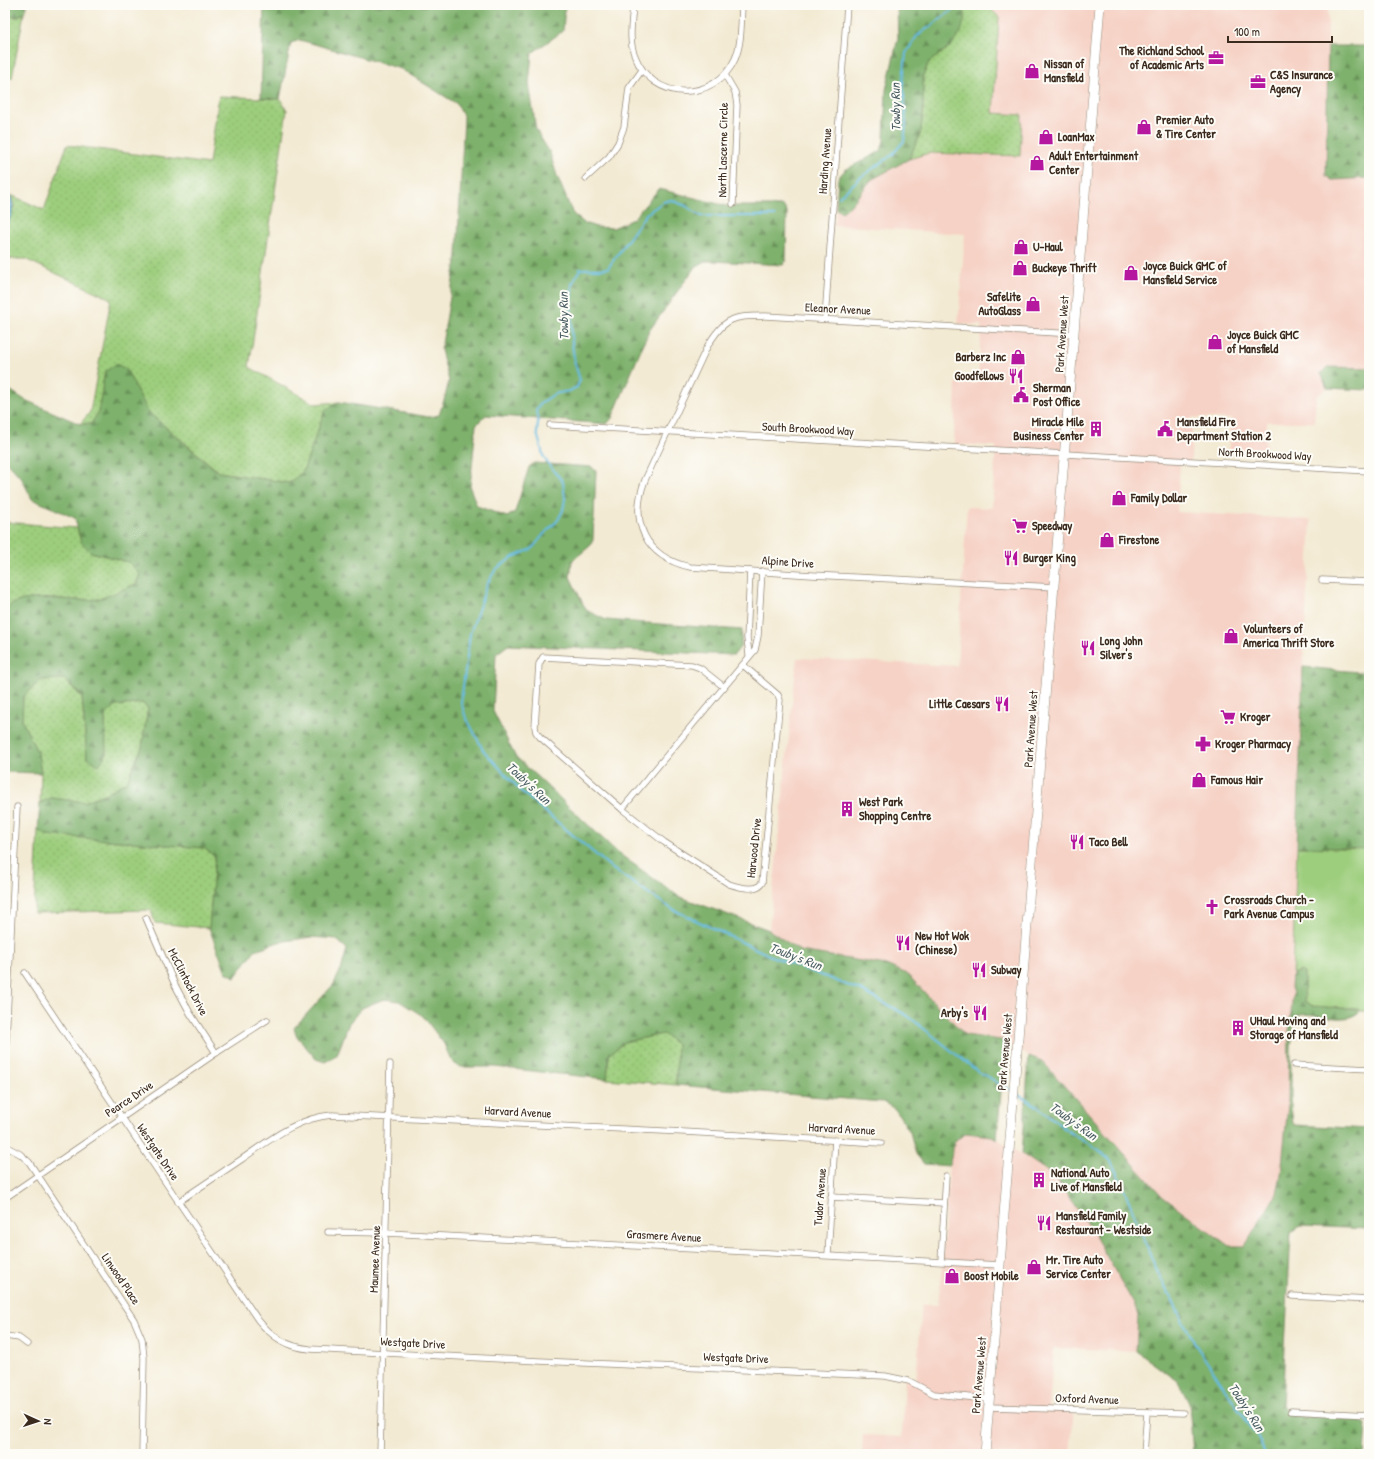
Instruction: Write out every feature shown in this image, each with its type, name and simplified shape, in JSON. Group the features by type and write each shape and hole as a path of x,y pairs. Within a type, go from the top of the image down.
{"main road":[{"name":"Park Avenue West","path":"985,1454 1100,5"}],"street":[{"path":"633,5 632,46 634,56 642,70 660,86 668,89 685,91 710,86 725,75 735,58 738,48 742,5"},
{"name":"Harding Avenue","path":"825,320 847,5"},
{"path":"586,178 609,157 618,143 624,127 629,88 642,70"},
{"name":"North Lascerne Circle","path":"725,75 735,92 737,105 733,204"},
{"name":"Eleanor Avenue","path":"668,432 707,347 724,324 738,317 748,316 1074,334"},
{"name":"South Brookwood Way","path":"550,425 1064,454"},
{"name":"Alpine Drive","path":"668,432 641,490 639,500 639,517 643,533 647,540 658,553 669,560 690,567 1054,587"},
{"name":"North Brookwood Way","path":"1064,454 1369,471"},
{"path":"749,655 747,638 750,571"},
{"path":"622,809 743,665 749,655 755,650 758,636 762,571"},
{"path":"1322,580 1369,582"},
{"name":"Harwood Drive","path":"724,687 700,668 692,665 547,657 540,659 539,664 536,732 622,809 674,849 729,884 738,887 757,888 762,884 780,700 778,695 743,665"},
{"path":"5,1061 17,807"},
{"name":"McClintock Drive","path":"146,918 175,985 190,1013 216,1053"},
{"name":"Westgate Drive","path":"25,973 258,1320 274,1337 288,1344 301,1348 539,1361 885,1376 909,1381 934,1394 989,1403"},
{"name":"Pearce Drive","path":"5,1198 121,1117 267,1020"},
{"name":"Maumee Avenue","path":"380,1454 390,1064"},
{"path":"1294,1065 1369,1069"},
{"name":"Harvard Avenue","path":"178,1202 281,1132 303,1121 332,1115 881,1143"},
{"name":"Tudor Avenue","path":"828,1255 835,1140"},
{"name":"Linwood Place","path":"5,1146 25,1158 130,1313 138,1329 144,1348 142,1454"},
{"path":"941,1261 946,1176"},
{"path":"831,1197 944,1203"},
{"name":"Grasmere Avenue","path":"328,1232 386,1233 1000,1264"},
{"path":"1292,1296 1369,1300"},
{"path":"5,1336 19,1338 27,1344"},
{"name":"Oxford Avenue","path":"989,1403 1184,1413"},
{"path":"1144,1454 1147,1412"},
{"path":"1291,1412 1369,1415"}],"shaded area":[{"path":"961,5 1328,5 1326,176 1332,180 1369,178 1369,368 1327,368 1321,373 1327,388 1316,397 1314,422 1267,422 1265,455 1229,453 1231,419 1192,417 1191,464 1180,464 1177,512 1311,520 1303,667 1291,988 1293,993 1289,1033 1288,1105 1281,1175 1277,1193 1246,1246 1229,1246 1162,1196 1042,1061 1029,1056 1001,1040 965,1035 907,974 886,965 800,951 769,930 797,658 957,666 967,507 992,508 996,446 954,444 956,383 978,383 981,332 981,325 958,324 965,234 834,225 836,209 842,212 851,205 871,180 909,159 964,8"},
{"path":"966,1133 993,1136 1053,1175 1090,1227 1135,1306 1138,1316 1136,1351 1054,1348 1049,1408 1074,1409 1070,1454 862,1454 863,1435 902,1437 905,1378 916,1381 922,1305 938,1305 949,1166 955,1141"}],"green space":[{"path":"5,5 27,5 24,13 16,17 5,14"},
{"path":"264,5 565,5 563,31 532,53 529,83 536,130 550,153 557,176 573,214 584,223 596,227 613,228 633,219 659,189 727,206 783,206 787,212 786,260 783,265 706,261 695,267 649,331 612,418 607,424 486,415 476,425 470,488 477,506 507,517 515,512 529,467 534,463 592,467 596,471 593,540 590,546 572,561 570,577 586,610 606,620 742,630 741,646 734,655 508,645 496,654 493,711 515,756 618,853 678,896 769,930 800,951 886,965 907,974 965,1035 1001,1040 1005,1042 997,1139 992,1136 966,1133 955,1141 949,1166 924,1164 916,1154 910,1132 895,1109 883,1102 676,1085 677,1044 663,1034 624,1042 609,1055 607,1079 494,1067 461,1067 451,1060 444,1044 423,1016 399,1001 384,999 362,1008 349,1023 337,1055 325,1062 316,1059 296,1035 294,1028 334,984 342,967 347,949 336,939 311,937 279,942 255,950 235,977 226,972 209,928 215,857 204,848 46,835 38,830 40,803 51,798 84,802 107,793 127,781 142,747 148,708 142,703 116,706 105,715 106,755 99,765 87,758 82,696 64,679 41,680 23,697 22,721 38,754 41,773 5,772 5,611 12,604 34,599 88,600 102,598 136,584 140,574 128,562 91,552 81,542 75,518 32,499 22,479 5,460 5,387 25,400 80,424 91,424 98,413 105,372 116,364 126,369 148,412 218,472 289,483 303,472 325,410 339,402 429,417 439,415 445,397 449,381 441,350 457,256 464,118 457,104 401,69 300,40 291,43 280,99 261,98"},
{"path":"897,5 961,5 964,8 965,17 961,32 951,46 929,62 923,76 923,115 920,134 909,159 871,180 851,205 842,212 836,209 838,178 845,170 881,151 884,140 886,90 898,38"},
{"path":"961,5 982,5 990,9 999,17 993,113 1022,115 1020,156 929,153 909,159 920,134 923,115 923,76 929,62 951,46 964,8"},
{"path":"24,13 12,78 5,77 5,14 16,17"},
{"path":"1328,46 1369,46 1369,178 1332,180 1326,176"},
{"path":"219,96 280,99 287,110 249,367 315,404 339,402 325,410 303,472 290,483 219,472 148,412 126,369 105,372 98,413 91,424 80,424 90,412 111,299 25,259 11,259 5,261 5,228 14,206 11,195 44,210 67,145 209,164"},
{"path":"1327,367 1369,368 1369,390 1327,388 1321,373"},
{"path":"5,522 77,528 81,542 91,552 128,562 140,574 136,584 98,599 34,599 12,604 5,611"},
{"path":"1303,667 1369,673 1369,849 1297,847"},
{"path":"64,679 82,697 87,758 106,755 105,715 115,706 142,703 148,708 142,747 127,781 107,793 84,802 51,798 40,803 41,773 38,754 22,721 23,697 41,680"},
{"path":"38,830 47,835 204,848 215,857 209,928 155,923 151,910 34,913"},
{"path":"1297,847 1369,849 1369,1011 1313,1006 1305,1001 1304,973 1301,971 1292,974"},
{"path":"1301,971 1304,973 1305,1001 1313,1006 1358,1009 1360,1011 1353,1016 1344,1018 1309,1014 1294,1018 1291,1049 1291,1106 1293,1123 1295,1125 1369,1129 1369,1229 1301,1226 1291,1232 1282,1406 1291,1415 1360,1420 1367,1424 1365,1454 1193,1454 1189,1403 1178,1381 1136,1351 1138,1316 1135,1306 1090,1227 1053,1175 1022,1154 1029,1056 1042,1061 1162,1196 1229,1246 1245,1246 1277,1193 1281,1175 1288,1105 1289,1033 1293,993 1291,988 1292,974"},
{"path":"663,1034 677,1044 676,1085 607,1079 609,1055 624,1042"}],"water":[{"path":"5,190 11,198 12,213 5,228"}],"waterway":[{"name":"Towby Run","path":"839,197 861,177 892,155 904,141 906,124 903,80 906,53 917,36 954,9"},
{"name":"Touby's Run","path":"775,216 701,216 686,206 671,200 663,202 646,214 608,268 580,269 572,284 571,305 572,344 575,364 580,380 577,387 569,391 554,394 540,404 536,410 538,422 537,433 544,458 563,482 565,499 563,510 558,520 532,549 513,557 496,569 487,584 470,634 461,702 465,715 483,750 522,792 614,870 672,909 771,956 860,990 908,1016 977,1071 1011,1090"},
{"name":"Touby's Run","path":"1016,1094 1036,1105 1069,1132 1092,1145 1111,1161 1123,1186 1156,1269 1195,1344 1258,1438 1265,1454"}],"place":[{"name":"The Richland School of Academic Arts","path":"1216,58"},
{"name":"Nissan of Mansfield","path":"1032,71"},
{"name":"C&S Insurance Agency","path":"1258,82"},
{"name":"Premier Auto & Tire Center","path":"1144,127"},
{"name":"LoanMax","path":"1046,137"},
{"name":"Adult Entertainment Center","path":"1037,163"},
{"name":"U-Haul","path":"1021,247"},
{"name":"Buckeye Thrift","path":"1020,268"},
{"name":"Joyce Buick GMC of Mansfield Service","path":"1131,273"},
{"name":"Safelite AutoGlass","path":"1033,304"},
{"name":"Joyce Buick GMC of Mansfield","path":"1215,342"},
{"name":"Barberz Inc","path":"1018,357"},
{"name":"Goodfellows","path":"1016,376"},
{"name":"Sherman Post Office","path":"1021,395"},
{"name":"Miracle Mile Business Center","path":"1096,429"},
{"name":"Mansfield Fire Department Station 2","path":"1165,429"},
{"name":"Family Dollar","path":"1119,498"},
{"name":"Speedway","path":"1020,526"},
{"name":"Firestone","path":"1107,540"},
{"name":"Burger King","path":"1011,558"},
{"name":"Volunteers of America Thrift Store","path":"1231,636"},
{"name":"Long John Silver's","path":"1088,648"},
{"name":"Little Caesars","path":"1002,704"},
{"name":"Kroger","path":"1228,717"},
{"name":"Kroger Pharmacy","path":"1203,744"},
{"name":"Famous Hair","path":"1199,780"},
{"name":"West Park Shopping Centre","path":"847,809"},
{"name":"Taco Bell","path":"1077,842"},
{"name":"Crossroads Church - Park Avenue Campus","path":"1212,907"},
{"name":"New Hot Wok (Chinese)","path":"903,943"},
{"name":"Subway","path":"979,970"},
{"name":"Arby's","path":"980,1013"},
{"name":"UHaul Moving and Storage of Mansfield","path":"1238,1028"},
{"name":"National Auto Live of Mansfield","path":"1039,1180"},
{"name":"Mansfield Family Restaurant - Westside","path":"1044,1223"},
{"name":"Mr. Tire Auto Service Center","path":"1034,1267"},
{"name":"Boost Mobile","path":"952,1276"}]}
